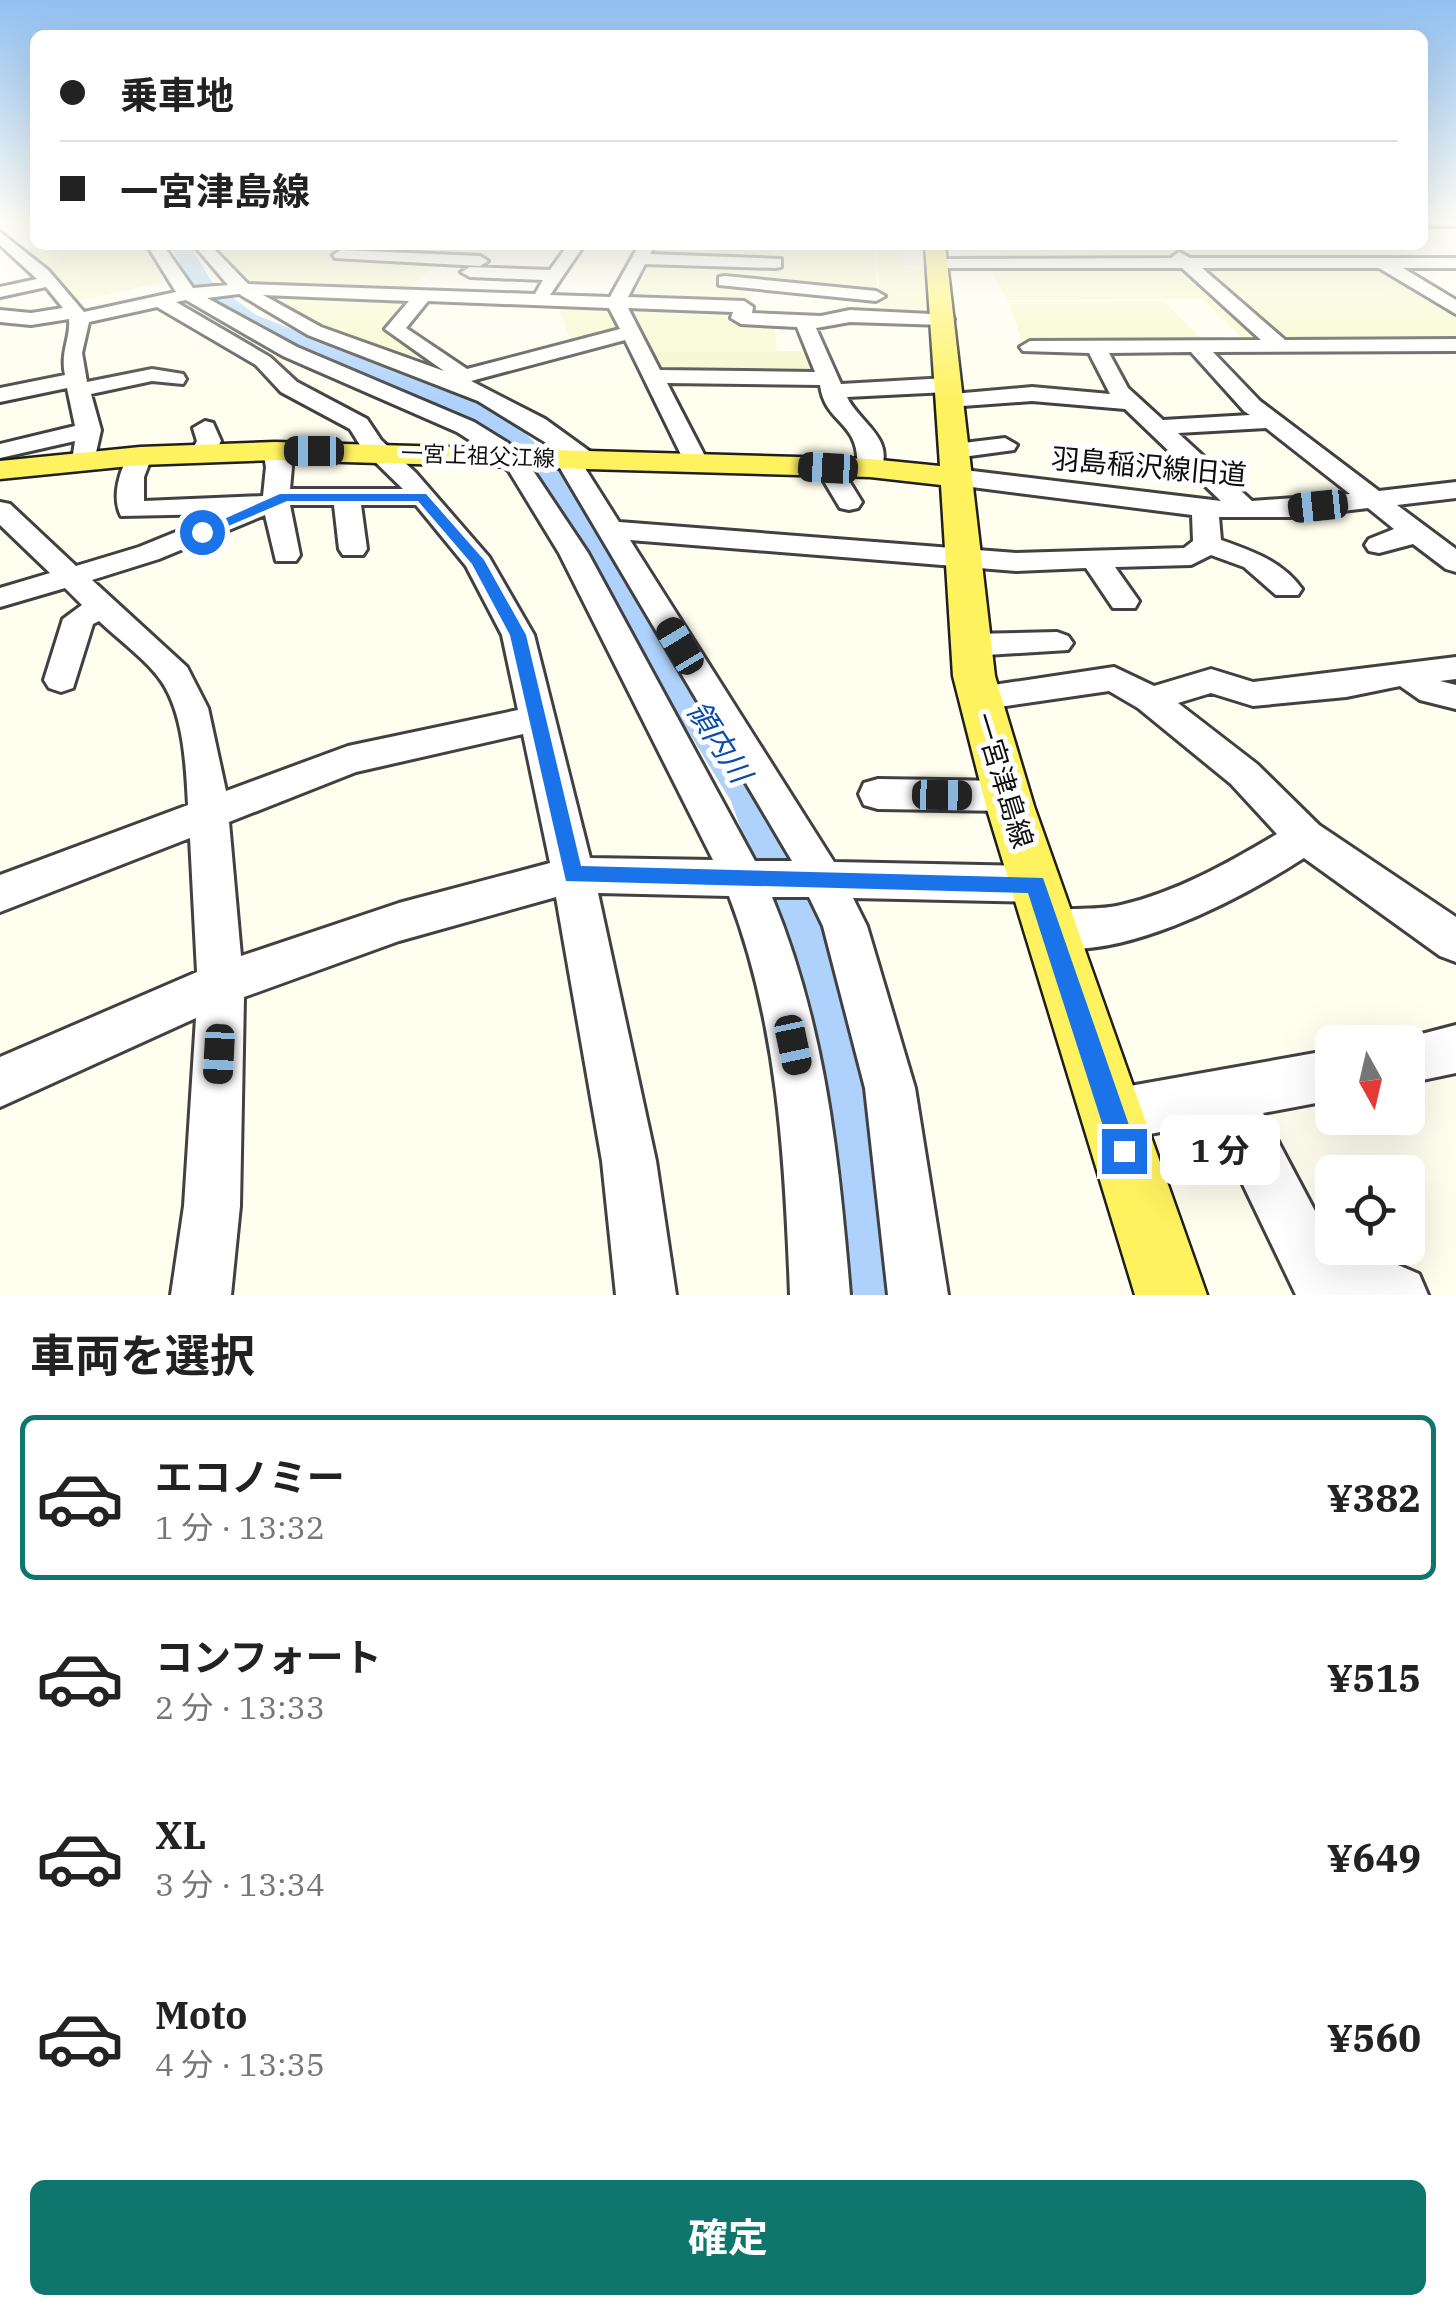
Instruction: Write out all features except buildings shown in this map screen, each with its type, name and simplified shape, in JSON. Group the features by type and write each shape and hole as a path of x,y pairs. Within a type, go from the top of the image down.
{"main road":[{"name":"一宮津島線","path":"939,279 979,698 1007,796 1171,1295"},
{"name":"一宮上祖父江線","path":"0,470 140,456 204,440 275,450 828,468 955,464"}],"street":[{"path":"44,279 63,294 77,315 80,328 71,348 89,430 84,461"},
{"path":"178,279 288,354 425,406 474,432 514,457 537,493 593,590 746,879 778,972 800,1082 816,1216 820,1295"},
{"path":"201,294 214,279"},
{"path":"449,296 463,279"},
{"path":"555,279 557,318"},
{"path":"616,302 628,279"},
{"path":"1204,279 1280,346"},
{"path":"1410,279 1456,308"},
{"path":"725,281 876,296"},
{"path":"0,292 47,282"},
{"path":"764,285 744,307 741,318 944,319"},
{"path":"201,294 452,382 520,414"},
{"path":"201,294 288,387 359,424 372,445 384,452 479,563 518,635 573,875 630,1161 646,1295"},
{"path":"0,316 30,319 77,315 201,294 424,295 449,296 632,332"},
{"path":"424,295 396,330 479,381 570,458 822,880 845,926 890,1088 918,1295"},
{"path":"616,302 696,462"},
{"path":"467,376 557,318 616,302 778,308"},
{"path":"804,321 844,416 864,432 871,446 870,468"},
{"path":"1424,345 1456,368"},
{"path":"1030,348 1456,345"},
{"path":"1096,347 1119,391 1244,509"},
{"path":"1197,347 1252,406 1456,562"},
{"path":"0,395 152,375 176,379"},
{"path":"653,376 1032,394 1081,409 1132,403"},
{"path":"1157,427 1273,422"},
{"path":"0,451 89,430"},
{"path":"955,464 1005,444"},
{"path":"275,450 279,466 271,502 286,556"},
{"path":"140,456 131,477 130,510 199,520"},
{"name":"羽島稲沢線旧道","path":"955,464 1133,514 1372,500 1456,490"},
{"path":"828,468 849,502"},
{"path":"0,598 149,554 199,520 271,502 422,497"},
{"path":"348,498 354,549"},
{"path":"612,530 963,558 1095,561 1191,556 1207,544 1204,508"},
{"path":"5,521 72,577 175,676 191,708 205,772 221,984 212,1206 202,1295"},
{"path":"1379,545 1394,537 1419,535"},
{"path":"1207,544 1254,561 1288,590"},
{"path":"1095,561 1124,600"},
{"path":"61,680 79,620 104,607"},
{"path":"971,645 1057,642"},
{"path":"1150,699 1211,682 1253,694 1456,668"},
{"path":"1406,672 1432,692 1456,698"},
{"path":"979,698 1114,679 1150,699 1244,774 1305,838 1456,942"},
{"path":"0,894 348,760 458,733 538,719"},
{"path":"878,794 1007,796"},
{"path":"0,1082 221,984 400,922 573,875 822,880 1044,907 1120,925 1229,884 1305,838"},
{"path":"1425,1055 1456,1048"},
{"path":"1113,1115 1315,1079"},
{"path":"1228,1096 1326,1292 1398,1295"}],"green space":[{"path":"52,279 168,281 76,301"},
{"path":"237,279 419,279 405,292 244,287"},
{"path":"639,279 726,279 759,286 745,305 630,299"},
{"path":"770,279 876,279 878,295 768,284"},
{"path":"878,279 930,279 930,315 881,313"},
{"path":"995,279 1199,279 1274,345 1249,345 1202,299 1008,300"},
{"path":"1208,279 1406,279 1456,311 1456,344 1283,344"},
{"path":"253,292 416,297 391,325 425,354 405,360 347,339"},
{"path":"1164,301 1207,345 1023,345 1009,302"},
{"path":"557,303 611,305 627,333 572,344"},
{"path":"623,307 733,312 731,322 774,324 777,351 809,351 819,378 657,374"}],"waterway":[{"name":"領内川","path":"199,279 247,320 493,419 545,471 755,796 807,931 868,1143 882,1295"}],"route":[{"path":"202,532 285,497 422,497 479,563 518,635 573,875 1036,884 1124,1151"}]}
